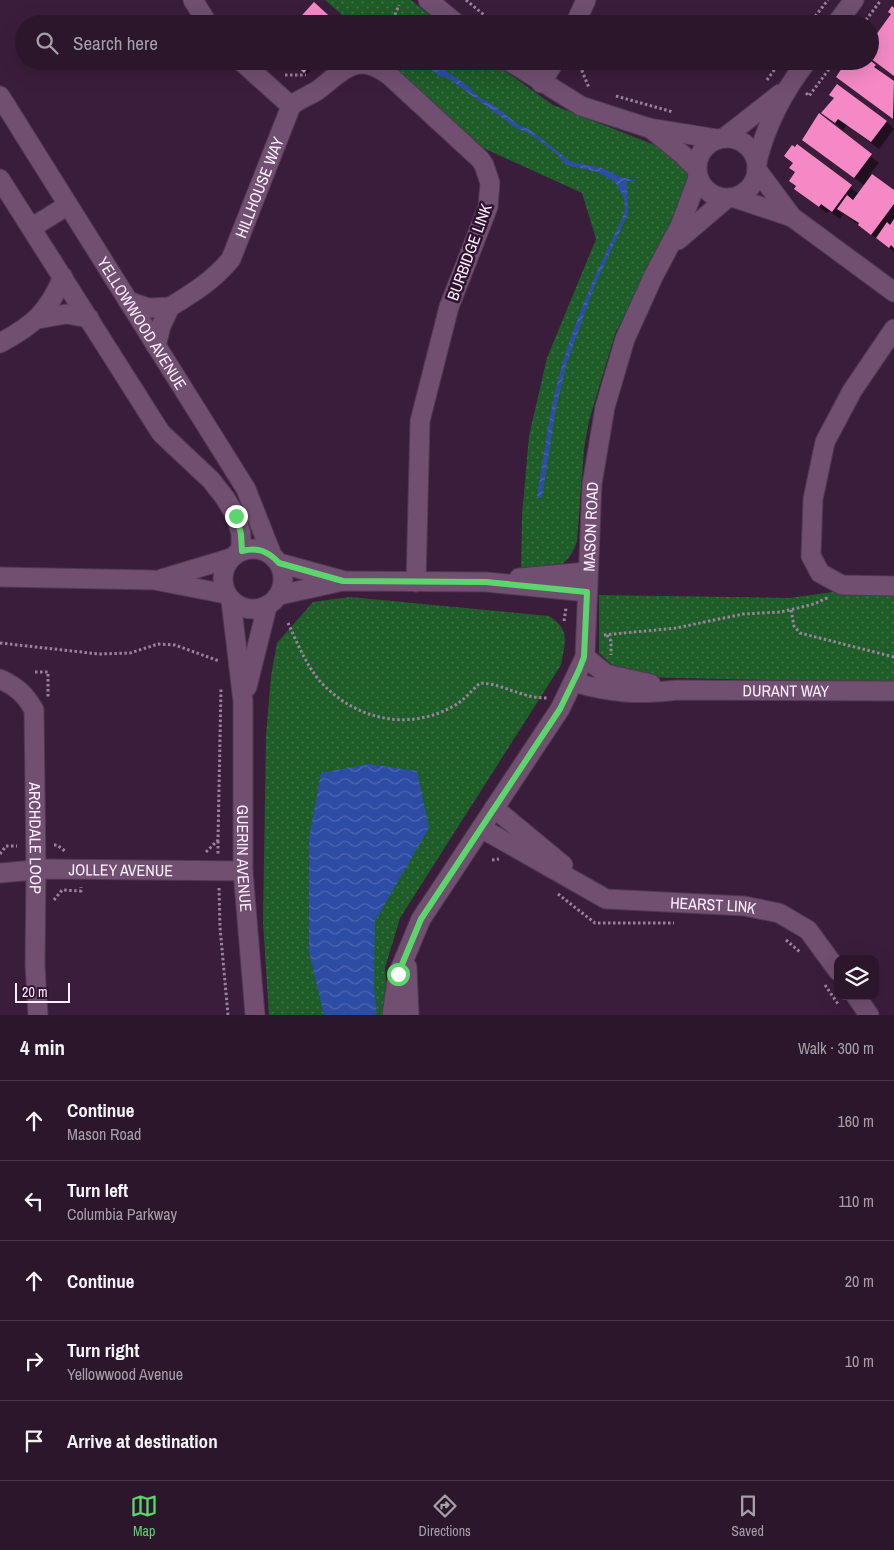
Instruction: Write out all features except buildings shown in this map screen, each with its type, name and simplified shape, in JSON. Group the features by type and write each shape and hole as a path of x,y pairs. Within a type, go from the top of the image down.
{"street":[{"path":"193,0 202,15"},
{"path":"428,0 446,15"},
{"path":"579,15 586,0"},
{"path":"843,15 854,0"},
{"path":"251,70 291,106"},
{"name":"BURBIDGE LINK","path":"291,106 318,90 343,70"},
{"name":"BURBIDGE LINK","path":"381,70 390,76 480,160 490,183 488,207 442,327 420,421 416,582"},
{"path":"522,70 581,106 649,128 720,139 735,139 745,144 753,152 757,166 792,217 894,292"},
{"path":"541,83 549,70"},
{"path":"730,198 751,187 769,122 785,90 800,70"},
{"path":"698,174 702,151 785,90"},
{"name":"YELLOWWOOD AVENUE","path":"0,96 246,489 276,559"},
{"name":"HILLHOUSE WAY","path":"170,307 204,285 220,272 231,259 291,106"},
{"path":"649,128 684,155 709,193 792,217"},
{"name":"MASON ROAD","path":"392,1015 398,974 421,919 560,709 584,657 592,484 605,407 625,339 654,275 684,218 698,174"},
{"path":"0,179 161,433 211,480 236,516 241,534 236,555 224,569 223,582 229,598"},
{"name":"MASON ROAD","path":"669,249 730,198"},
{"path":"31,228 68,205"},
{"path":"0,343 38,319 51,302 63,277"},
{"path":"128,301 148,308 170,307 161,326 156,346"},
{"path":"38,319 66,314 89,318"},
{"path":"894,329 852,391 825,442 813,499 811,556 820,573 842,585 894,586"},
{"path":"154,580 193,571 257,549 276,559 343,581"},
{"path":"273,601 284,584 283,573 276,559"},
{"path":"0,577 154,580 229,598 248,609 343,581 486,582 587,572"},
{"path":"486,582 587,592"},
{"name":"GUERIN AVENUE","path":"229,598 244,701 243,871 255,1015"},
{"name":"GUERIN AVENUE","path":"244,701 273,601"},
{"name":"DURANT WAY","path":"584,657 606,674 677,690"},
{"name":"ARCHDALE LOOP","path":"0,679 16,686 25,694 34,710 35,965 38,1015"},
{"name":"DURANT WAY","path":"573,682 616,692 654,693 677,690 894,691"},
{"name":"HEARST LINK","path":"494,808 562,863 570,877"},
{"name":"HEARST LINK","path":"481,828 606,899 744,906 780,913 808,930 834,966"},
{"name":"JOLLEY AVENUE","path":"0,873 82,869 243,871"},
{"name":"MASON ROAD","path":"408,948 409,1015"},
{"path":"859,1000 869,1015"}],"path":[{"path":"466,0 484,15"},
{"path":"817,15 828,0"},
{"path":"870,15 881,0"},
{"path":"395,15 399,5"},
{"path":"581,70 588,88 597,91"},
{"path":"764,84 774,70"},
{"path":"615,96 678,113"},
{"path":"611,659 611,641 607,635 676,628 743,614 791,610 814,604 834,595"},
{"path":"564,621 566,605"},
{"path":"791,610 794,626 800,633 894,657"},
{"path":"288,622 306,661 318,679 347,705 367,715 382,719 398,720 437,714 458,704 480,683 498,684 514,693 533,698 547,698"},
{"path":"0,643 99,654 130,653 158,644 175,645 222,662"},
{"path":"222,682 218,840 220,927 228,1015"},
{"path":"202,856 218,840"},
{"path":"0,854 6,846 36,845 57,845 68,853"},
{"path":"492,860 501,859"},
{"path":"52,902 62,890 81,891 82,869"},
{"path":"557,894 595,923 680,923"},
{"path":"782,937 804,956"},
{"path":"820,978 841,1008"}],"green space":[{"path":"325,0 411,0 430,15 342,15"},
{"path":"396,70 504,70 553,105 665,149 686,168 689,180 687,193 615,334 589,421 584,449 577,541 573,551 563,564 541,571 521,573 522,516 529,436 547,358 596,239 582,193 481,147"},
{"path":"833,592 845,595 894,595 894,683 637,677 616,669 599,653 599,595 789,598"},
{"path":"350,597 549,616 561,626 564,632 565,643 561,665 400,918 385,968 388,1015 269,1015 263,922 266,736 271,676 277,643 313,602"}],"water":[{"path":"432,70 444,70 520,126 529,129 571,162 603,168 618,176 636,181 627,181 628,214 594,287 567,363 556,407 542,498 537,497 550,417 564,358 580,311 625,211 624,198 615,182 598,172 566,165 558,155 530,134 516,128 448,78 438,76"},
{"path":"369,764 417,771 429,828 375,921 374,988 377,1015 324,1015 309,952 309,838 321,773"}],"route":[{"path":"236,516 241,534 242,551 262,550 272,555 279,563 343,581 486,582 587,592 584,657 560,709 527,755 421,919 398,974"}]}
